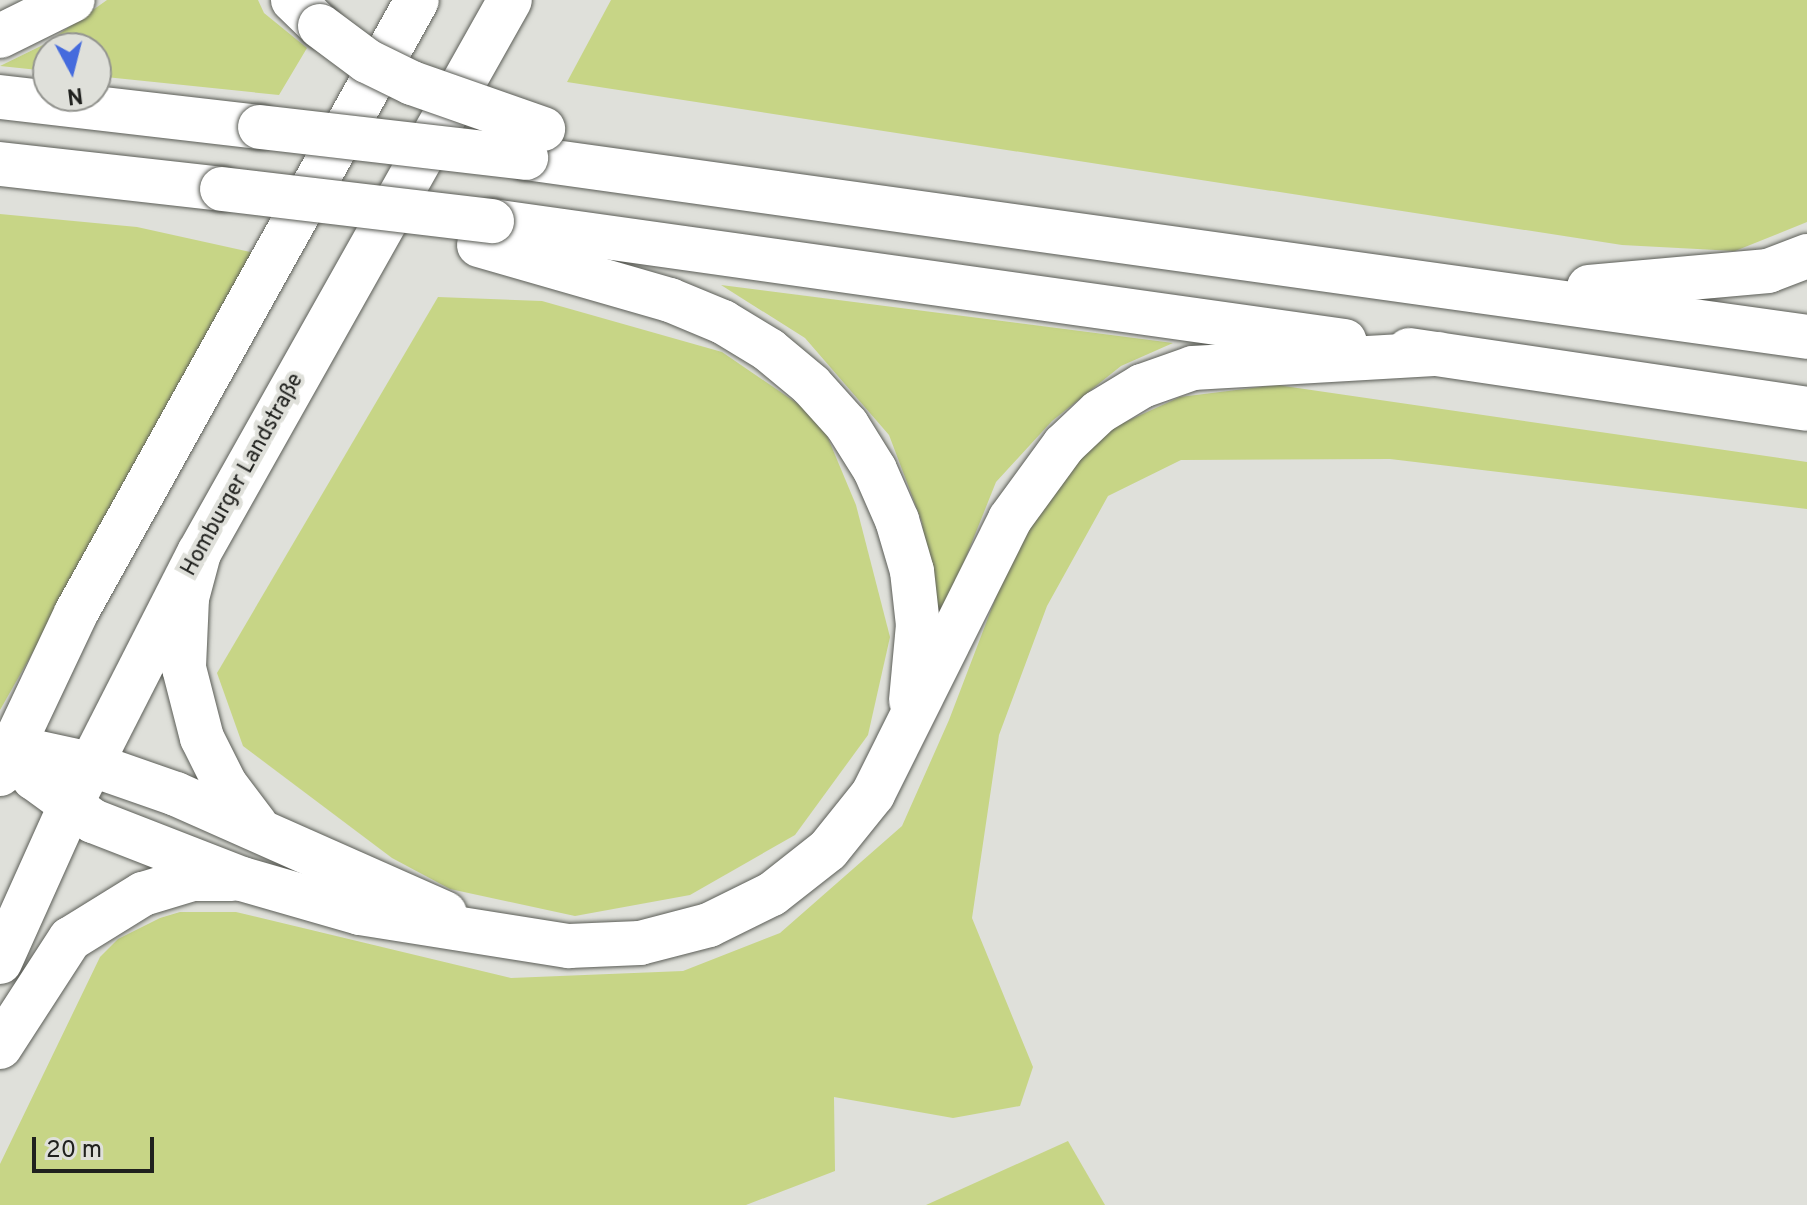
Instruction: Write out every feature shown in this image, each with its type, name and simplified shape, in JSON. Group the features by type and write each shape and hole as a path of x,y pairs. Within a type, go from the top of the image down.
{"main road":[{"path":"0,36 73,0"},
{"path":"6,760 76,613 417,0"},
{"name":"Homburger Landstraße","path":"0,962 90,764 199,553 510,0"},
{"path":"306,13 367,61 534,144"},
{"path":"0,97 260,127 534,144 711,182 1807,337"},
{"path":"0,164 354,203 486,233 1438,354 1807,409"},
{"path":"486,233 723,322 800,376 847,425 881,483 912,571 918,625 905,732"},
{"path":"1497,293 1707,280 1768,271 1807,256"},
{"path":"6,760 93,821 242,879 360,913 569,946 640,943 709,925 772,894 828,850 864,806 905,732 1010,519 1064,445 1099,412 1142,386 1193,368 1438,354"},
{"path":"199,553 187,598 184,668 202,738 225,784 256,825"},
{"path":"6,760 90,764 256,825 498,937"},
{"path":"0,1047 70,939 143,894 192,879 242,879"}],"green space":[{"path":"107,0 258,0 264,13 307,48 279,95 112,78 112,32 62,32"},
{"path":"611,0 1807,0 1807,222 1735,251 1622,245 567,82"},
{"path":"32,50 32,69 0,66"},
{"path":"0,214 137,227 259,254 0,710"},
{"path":"721,285 1173,343 1121,366 1052,421 996,482 934,637 922,522 889,435 805,338"},
{"path":"438,297 542,301 722,352 820,419 856,505 890,637 868,735 795,835 690,895 575,916 450,889 392,858 243,746 217,673"},
{"path":"1277,385 1807,462 1807,509 1390,459 1181,460 1108,496 1047,606 999,735 972,918 1033,1067 1020,1106 953,1118 834,1097 835,1171 746,1205 0,1205 0,1164 100,957 118,939 160,918 180,912 236,912 511,978 683,971 780,933 902,826 949,720 1022,529 1101,433 1180,397"},
{"path":"1068,1141 1105,1205 926,1205"}]}
